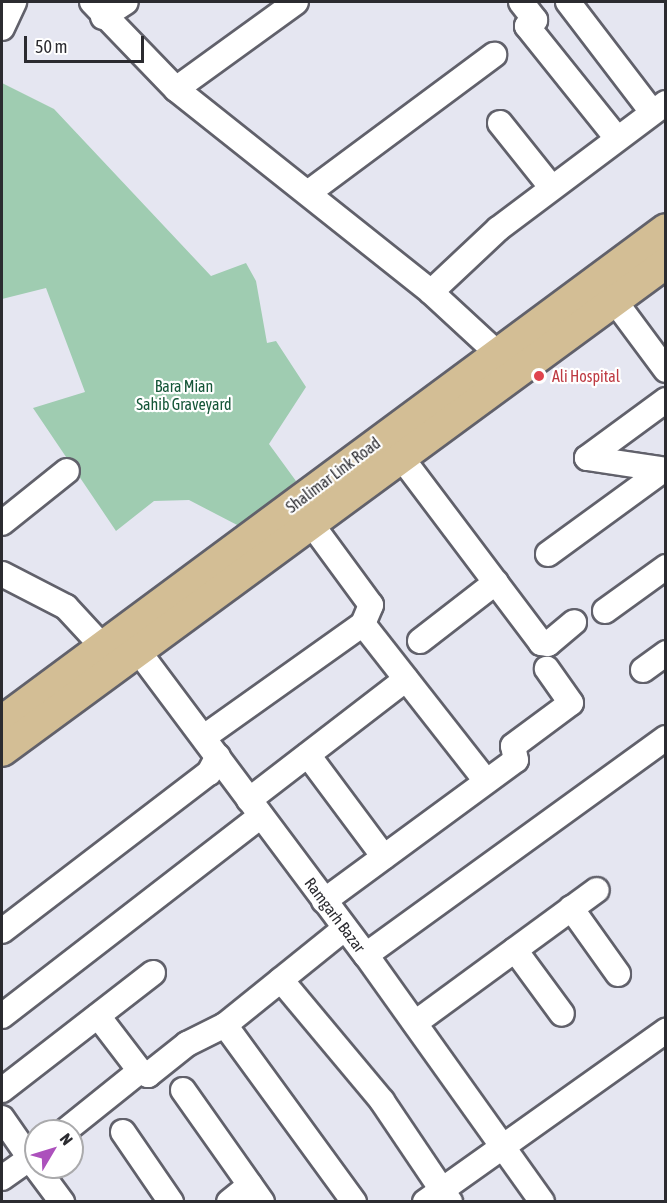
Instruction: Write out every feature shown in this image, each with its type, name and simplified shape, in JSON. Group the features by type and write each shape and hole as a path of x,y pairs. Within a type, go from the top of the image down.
{"main road":[{"name":"Shalimar Link Road","path":"2,721 121,648 310,522 401,457 507,361 666,229"},
{"name":"Shalimar Link Road","path":"2,751 121,648 507,361 614,300 666,263"}],"street":[{"path":"2,28 14,2"},
{"path":"97,9 126,2"},
{"path":"176,89 296,2"},
{"path":"521,2 535,20 527,26 616,137"},
{"path":"431,292 551,187 616,137 659,108 568,2"},
{"path":"97,9 176,89 431,292 507,361"},
{"path":"308,193 494,55"},
{"path":"500,123 551,187"},
{"path":"614,300 666,370"},
{"path":"664,470 587,458 666,400"},
{"path":"401,457 544,646 574,622"},
{"path":"548,554 664,470"},
{"path":"2,523 67,471"},
{"path":"204,737 363,624 373,609 310,522"},
{"path":"605,611 666,567"},
{"name":"Ramgarh Bazar","path":"4,578 66,607 121,648 204,737 366,956 542,1202"},
{"path":"420,641 496,582"},
{"path":"363,624 486,781"},
{"path":"643,670 666,653"},
{"path":"324,901 518,758 513,746 571,703 547,669"},
{"path":"2,1016 255,808 308,755 406,679"},
{"path":"366,956 666,738"},
{"path":"308,755 384,857"},
{"path":"2,931 208,773 218,756"},
{"path":"414,1023 597,890"},
{"path":"571,908 618,974"},
{"path":"98,1016 140,1071 147,1075 187,1044 225,1024 345,928"},
{"path":"515,950 562,1014"},
{"path":"2,1090 153,973"},
{"path":"281,980 382,1101 439,1198 501,1145 666,1031"},
{"path":"225,1024 354,1202"},
{"path":"80,1119 140,1071"},
{"path":"183,1090 256,1193 229,1202"},
{"path":"2,1118 24,1147"},
{"path":"123,1132 171,1202"},
{"path":"2,1178 24,1167"},
{"path":"46,1179 62,1202"}],"green space":[{"name":"Bara Mian Sahib Graveyard","path":"2,83 54,109 211,276 246,263 256,281 267,343 276,341 306,387 269,444 296,481 241,527 189,500 154,501 116,531 33,408 85,392 46,288 2,299"}],"place":[{"name":"Ali Hospital","path":"539,376"}]}
